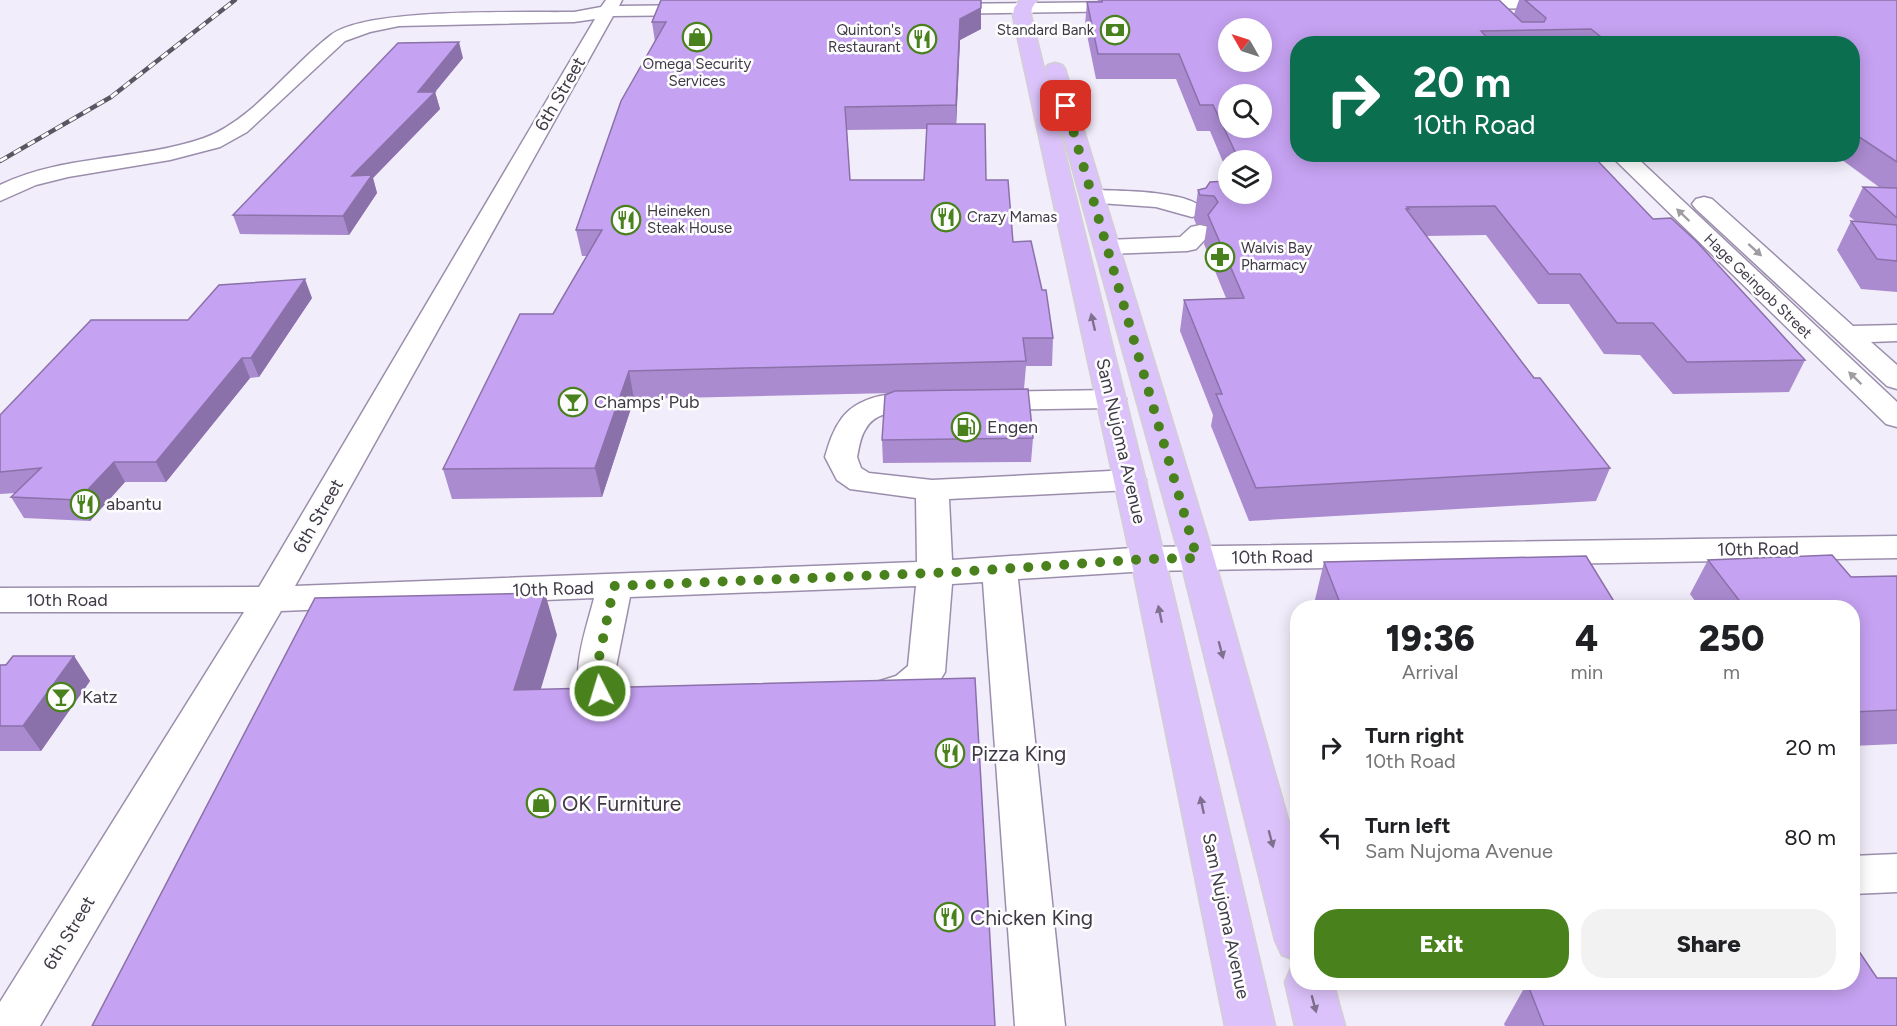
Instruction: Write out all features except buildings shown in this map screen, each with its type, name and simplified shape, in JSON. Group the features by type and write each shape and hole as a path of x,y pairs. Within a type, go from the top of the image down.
{"main road":[{"name":"Sam Nujoma Avenue","path":"1031,8 1093,197 1197,558 1290,910"},
{"name":"Sam Nujoma Avenue","path":"1031,8 1111,399 1250,1026"},
{"path":"1311,990 1320,1026"}],"street":[{"path":"1467,7 1577,5"},
{"path":"1467,7 1505,23"},
{"path":"921,13 1031,8 1146,10"},
{"path":"0,194 28,180 68,170 170,153 212,142 240,128 339,37 366,27 399,21 600,12 718,15"},
{"name":"6th Street","path":"13,1026 270,599 600,12"},
{"name":"Hage Geingob Street","path":"1628,162 1897,418"},
{"name":"Hage Geingob Street","path":"1659,162 1897,380"},
{"path":"1093,197 1149,199 1179,204 1196,221 1187,244 1107,247"},
{"path":"1847,334 1897,333"},
{"path":"1111,399 891,403 866,412 853,422 841,457 848,473 861,482 932,490 1130,480"},
{"path":"843,700 866,700 909,687 926,672 935,573 932,490"},
{"name":"10th Road","path":"0,600 270,599 935,573 1148,559 1897,547"},
{"path":"1000,570 1040,1026"},
{"path":"614,586 596,672 600,691 620,705 667,704"},
{"path":"1860,875 1897,873"}],"railway":[{"path":"0,161 111,97 235,0"}],"place":[{"name":"Standard Bank","path":"1115,30"},
{"name":"Omega Security Services","path":"697,37"},
{"name":"Quinton's Restaurant","path":"922,39"},
{"name":"Crazy Mamas","path":"946,217"},
{"name":"Heineken Steak House","path":"626,220"},
{"name":"Walvis Bay Pharmacy","path":"1220,257"},
{"name":"Champs' Pub","path":"573,402"},
{"name":"Engen","path":"966,427"},
{"name":"abantu","path":"85,504"},
{"name":"Katz","path":"61,697"},
{"name":"Pizza King","path":"950,753"},
{"name":"OK Furniture","path":"541,803"},
{"name":"Chicken King","path":"949,917"}],"route":[{"path":"600,691 596,672 614,586 1000,570 1148,559 1197,558 1066,106"}]}
